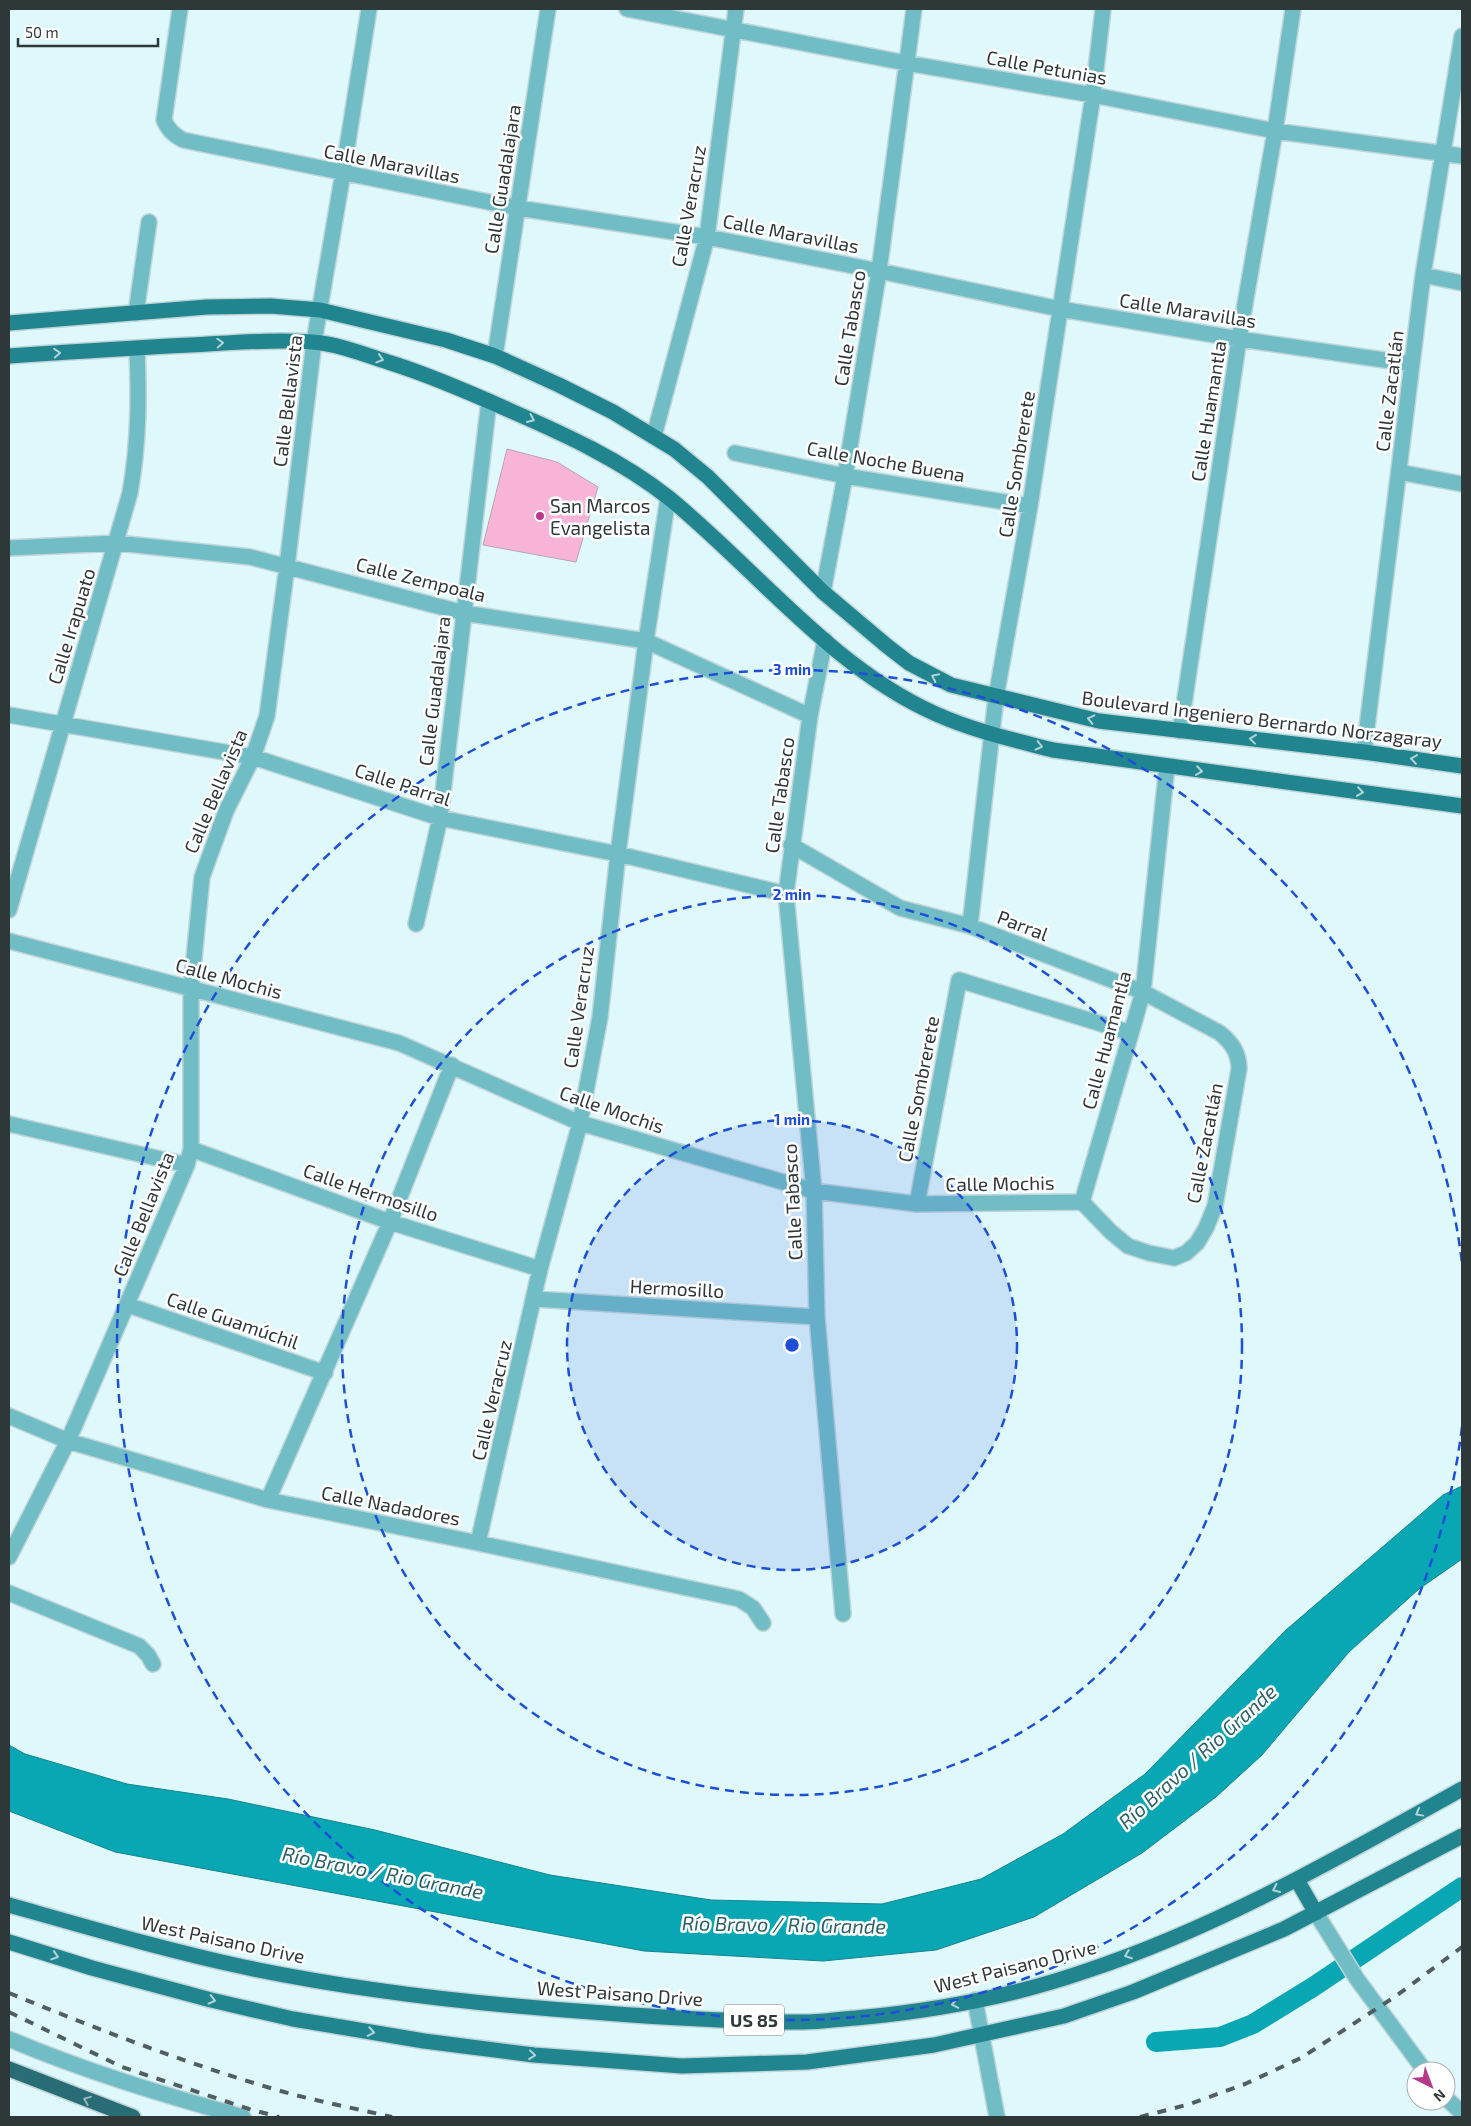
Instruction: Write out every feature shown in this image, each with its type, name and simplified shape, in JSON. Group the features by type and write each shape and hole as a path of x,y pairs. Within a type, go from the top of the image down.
{"highway":[{"path":"9,2069 133,2117"}],"main road":[{"name":"Boulevard Ingeniero Bernardo Norzagaray","path":"9,323 207,308 271,306 320,310 437,338 494,356 560,385 654,436 674,449 708,477 823,592 909,663 951,685 1099,721 1364,752 1462,766"},
{"path":"9,356 253,342 314,342 338,347 413,370 544,425 623,465 668,498 825,640 879,682 904,698 936,714 991,735 1053,750 1462,806"},
{"name":"West Paisano Drive","path":"9,1905 139,1942 245,1967 383,1992 526,2008 670,2018 806,2022 905,2013 975,2000 1086,1972 1176,1936 1298,1880 1462,1789"},
{"name":"US 85","path":"9,1942 92,1968 211,2000 293,2019 424,2042 534,2055 682,2066 807,2062 871,2055 934,2045 1064,2016 1133,1992 1284,1929 1462,1836"},
{"path":"1298,1880 1316,1913"}],"street":[{"name":"Calle Maravillas","path":"180,9 164,120 175,136 183,140 518,208 707,237 1060,309 1239,339 1412,364"},
{"name":"Calle Bellavista","path":"9,1557 68,1441 187,1165 191,1149 191,989 202,877 226,811 253,757 267,716 288,566 314,342 369,9"},
{"name":"Calle Guadalajara","path":"494,356 548,9"},
{"name":"Calle Petunias","path":"627,9 906,63 1093,95 1275,131 1444,152 1462,156"},
{"name":"Calle Veracruz","path":"654,436 707,237 736,9"},
{"name":"Calle Tabasco","path":"823,592 845,476 879,271 914,9"},
{"name":"Calle Sombrerete","path":"970,926 996,697 1030,506 1093,95 1103,9"},
{"name":"Calle Huamantla","path":"1180,731 1239,339 1275,131 1293,9"},
{"name":"Calle Zacatlán","path":"1364,752 1423,275 1462,36"},
{"path":"136,313 149,222"},
{"path":"1423,275 1462,283"},
{"name":"Calle Irapuato","path":"9,910 130,493 136,459 140,411 137,348"},
{"name":"Calle Guadalajara","path":"416,924 440,818 489,401"},
{"name":"Calle Noche Buena","path":"736,453 845,476 1030,506"},
{"path":"1399,472 1462,484"},
{"name":"Calle Veracruz","path":"478,1543 535,1300 540,1269 580,1123 600,1017 618,854 646,641 668,498"},
{"name":"Calle Zempoala","path":"9,548 117,543 250,556 464,613 646,641 810,716"},
{"name":"Calle Tabasco","path":"825,640 810,716 786,894 814,1191 817,1317 843,1614"},
{"name":"Calle Parral","path":"9,715 253,757 440,818 618,854 786,894"},
{"name":"Calle Huamantla","path":"1082,1202 1143,992 1167,766"},
{"name":"Parral","path":"791,846 900,908 970,926 1143,992 1220,1033 1236,1050"},
{"name":"Calle Mochis","path":"9,941 398,1043 452,1065 580,1123 814,1191 917,1204 1082,1202"},
{"name":"Calle Sombrerete","path":"917,1204 959,980 1131,1033"},
{"name":"Calle Zacatlán","path":"1082,1202 1111,1232 1128,1246 1174,1258 1186,1253 1197,1243 1206,1228 1215,1206 1239,1069 1239,1058 1236,1050"},
{"path":"268,1500 390,1222 452,1065"},
{"path":"9,1124 187,1165"},
{"name":"Calle Hermosillo","path":"191,1149 390,1222 540,1269"},
{"name":"Hermosillo","path":"535,1300 817,1317"},
{"name":"Calle Guamúchil","path":"128,1305 325,1373"},
{"name":"Calle Nadadores","path":"9,1416 68,1441 268,1500 739,1599 753,1608 763,1623"},
{"path":"9,1593 139,1646 148,1655 153,1664"},
{"path":"1316,1913 1357,1979 1418,2061"},
{"path":"975,2000 997,2117"},
{"path":"9,2038 53,2057 187,2102 243,2117"}],"water":[{"name":"Río Bravo / Rio Grande","path":"1462,1486 1462,1559 1419,1589 1349,1652 1262,1755 1216,1797 1142,1853 1034,1917 936,1950 823,1961 644,1951 115,1852 9,1811 9,1745 25,1754 127,1784 228,1799 375,1830 550,1875 711,1900 882,1904 981,1879 1063,1834 1145,1774 1286,1630 1443,1495"}],"building":[{"name":"San Marcos Evangelista","path":"507,449 557,462 598,487 576,562 483,545"}],"waterway":[{"path":"1156,2042 1220,2037 1253,2024 1313,1987 1462,1887"}],"railway":[{"path":"1140,2117 1190,2104 1245,2084 1301,2058 1396,1996 1462,1947"},
{"path":"9,1993 75,2020 209,2069 306,2098 392,2117"},
{"path":"9,2012 122,2067 279,2117"}],"place":[{"name":"San Marcos Evangelista","path":"540,516"}]}
